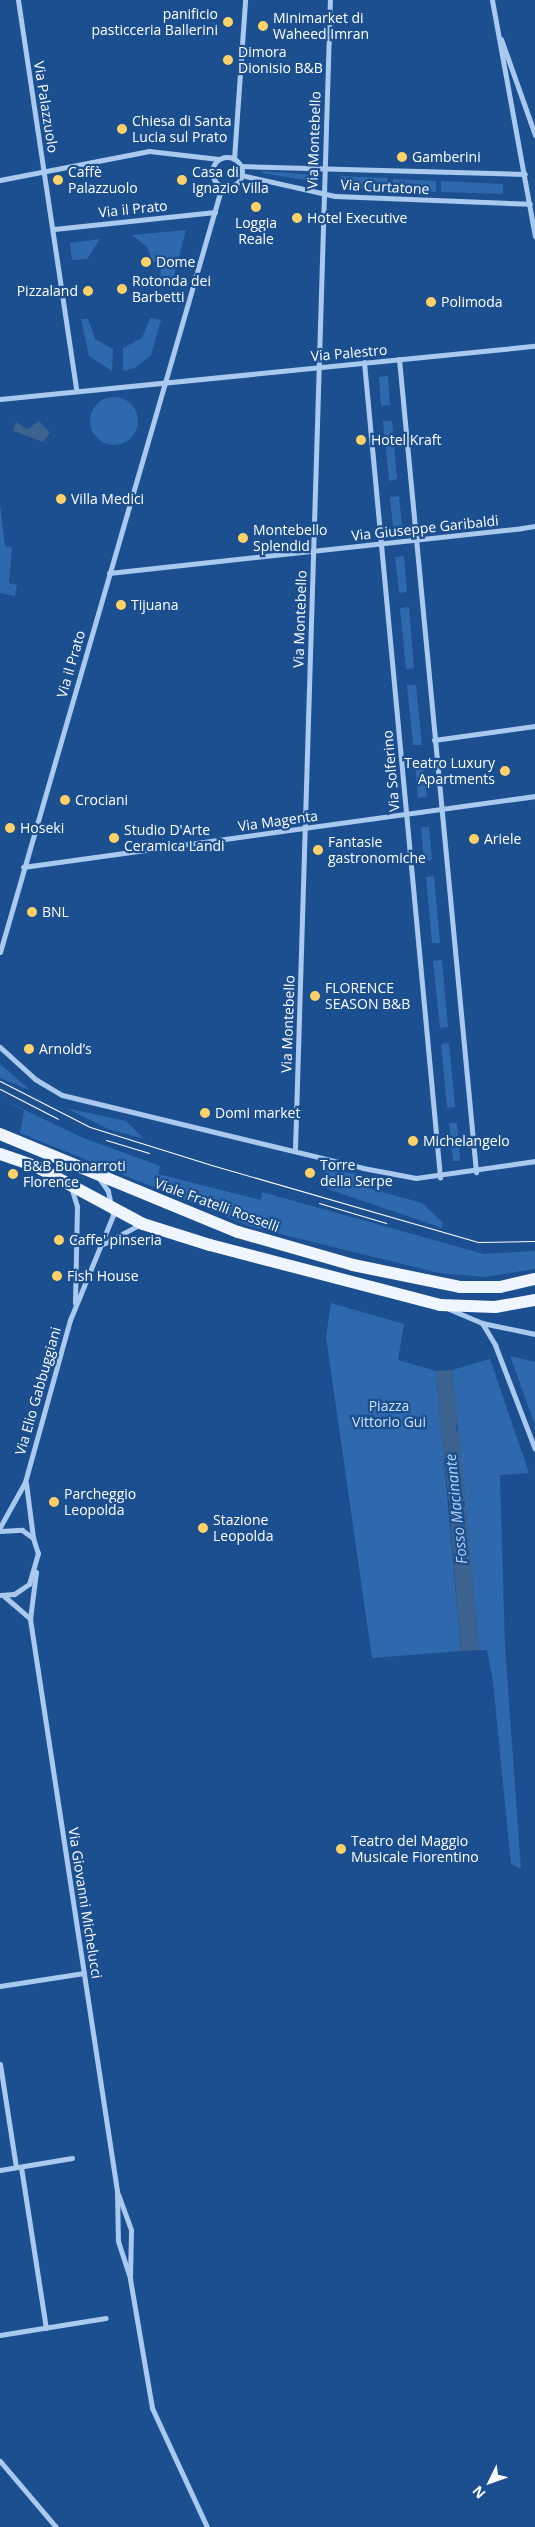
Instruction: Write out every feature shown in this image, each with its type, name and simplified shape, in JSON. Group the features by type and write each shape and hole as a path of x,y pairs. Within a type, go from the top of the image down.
{"main road":[{"name":"Viale Fratelli Rosselli","path":"0,1134 260,1239 450,1286 492,1288 535,1279"},
{"path":"0,1154 37,1167 143,1224 440,1305 495,1308 535,1300"}],"street":[{"name":"Via Palazzuolo","path":"18,0 54,229"},
{"path":"219,159 212,174 222,186 236,183 241,175 240,166 234,159 245,0"},
{"name":"Via Montebello","path":"295,1149 330,0"},
{"path":"492,0 535,236"},
{"path":"496,25 535,135"},
{"path":"0,180 44,175 149,151 234,159"},
{"name":"Via Curtatone","path":"240,166 525,174"},
{"name":"Via Curtatone","path":"241,175 324,194 530,204"},
{"name":"Via il Prato","path":"0,952 23,867 222,186"},
{"name":"Via il Prato","path":"54,229 215,212"},
{"path":"54,229 76,390"},
{"name":"Via Palestro","path":"165,383 319,366 535,346"},
{"path":"399,359 440,809 476,1172"},
{"name":"Via Solferino","path":"364,362 440,1177"},
{"path":"0,399 76,390 165,383"},
{"name":"Via Giuseppe Garibaldi","path":"109,573 416,541 535,526"},
{"path":"434,740 535,726"},
{"name":"Via Magenta","path":"23,867 535,796"},
{"path":"1,1049 55,1092 416,1178 476,1172 535,1161"},
{"path":"87,1169 106,1187 113,1208"},
{"name":"Via Elio Gabbuggiani","path":"59,1179 74,1193 77,1206 75,1306"},
{"name":"Via Elio Gabbuggiani","path":"0,1529 26,1482 38,1423 75,1306 102,1244 113,1208"},
{"path":"102,1244 143,1224"},
{"path":"440,1305 482,1323 535,1334"},
{"path":"482,1323 495,1345 535,1449"},
{"name":"Via Elio Gabbuggiani","path":"26,1482 33,1538 38,1553 36,1572"},
{"path":"0,1529 17,1528 33,1538"},
{"path":"2,1595 25,1588 36,1572"},
{"name":"Via Giovanni Michelucci","path":"36,1572 30,1619 117,2191 117,2236 130,2279 147,2391 206,2525"},
{"path":"2,1595 30,1619"},
{"path":"0,1986 84,1973"},
{"path":"0,2064 46,2328"},
{"path":"0,2170 72,2158"},
{"name":"Via Giovanni Michelucci","path":"117,2191 132,2230 130,2279"},
{"path":"0,2336 106,2318"},
{"path":"0,2461 56,2527"}],"green space":[{"path":"261,171 317,175 317,182 262,173"},
{"path":"341,176 388,178 387,190 341,188"},
{"path":"393,179 436,181 436,192 393,190"},
{"path":"441,181 503,184 503,194 441,192"},
{"path":"186,230 172,284 160,284 161,263 153,262 147,247 132,235"},
{"path":"100,239 87,259 72,260 70,243"},
{"path":"150,318 161,320 151,355 135,368 123,371 123,348 142,338"},
{"path":"81,319 88,319 95,339 113,349 112,371 89,356"},
{"path":"388,376 390,405 381,406 379,377"},
{"path":"114,397 123,399 131,404 136,412 138,421 136,430 131,438 123,443 114,445 105,443 97,438 92,430 90,421 92,412 97,404 105,399"},
{"path":"383,421 392,421 397,479 389,481"},
{"path":"399,496 402,526 393,527 390,497"},
{"path":"0,504 5,546 12,547 9,583 17,585 15,596 0,593"},
{"path":"404,556 407,592 399,593 395,557"},
{"path":"409,607 414,668 406,669 400,608"},
{"path":"407,685 416,685 422,745 413,745"},
{"path":"423,761 427,797 418,798 415,762"},
{"path":"421,827 429,827 432,860 424,861"},
{"path":"434,876 440,943 432,943 426,877"},
{"path":"442,960 448,1027 440,1028 433,961"},
{"path":"449,1043 455,1107 447,1108 441,1044"},
{"path":"0,1064 30,1090 0,1078"},
{"path":"0,1098 81,1137 160,1166 158,1174 261,1200 262,1192 484,1254 535,1251 535,1269 484,1277 439,1273 252,1227 20,1133 24,1111"},
{"path":"66,1108 126,1121 144,1139 108,1129"},
{"path":"449,1123 457,1123 460,1161 453,1161"},
{"path":"325,1168 371,1177 368,1188 422,1203 443,1223 442,1228 322,1187"},
{"name":"Piazza Vittorio Gui","path":"331,1303 404,1324 398,1360 436,1371 461,1651 372,1658 326,1337"},
{"path":"510,1356 535,1362 535,1425"},
{"path":"490,1359 529,1473 500,1475 505,1647 521,1869 511,1864 493,1682 487,1650 479,1650 452,1370"}],"water":[{"path":"39,421 50,433 43,442 13,431 16,422 27,429"},
{"path":"452,1370 458,1424 441,1425 436,1371"},
{"path":"441,1431 459,1431 466,1501 449,1501"},
{"path":"449,1506 466,1506 479,1650 461,1651"}],"waterway":[{"name":"Fosso Macinante","path":"446,1405 450,1452"}],"tram line":[{"path":"0,1081 90,1127 208,1164 478,1242 535,1241"},
{"path":"0,1089 58,1119"},
{"path":"106,1140 149,1153"},
{"path":"319,1203 386,1223"}],"place":[{"name":"panificio pasticceria Ballerini","path":"228,22"},
{"name":"Minimarket di Waheed Imran","path":"263,26"},
{"name":"Dimora Dionisio B&B","path":"228,60"},
{"name":"Chiesa di Santa Lucia sul Prato","path":"122,129"},
{"name":"Gamberini","path":"402,157"},
{"name":"Caffè Palazzuolo","path":"58,180"},
{"name":"Casa di Ignazio Villa","path":"182,180"},
{"name":"Loggia Reale","path":"256,207"},
{"name":"Hotel Executive","path":"297,218"},
{"name":"Dome","path":"146,262"},
{"name":"Rotonda dei Barbetti","path":"122,289"},
{"name":"Pizzaland","path":"88,291"},
{"name":"Polimoda","path":"431,302"},
{"name":"Hotel Kraft","path":"361,440"},
{"name":"Villa Medici","path":"61,499"},
{"name":"Montebello Splendid","path":"243,538"},
{"name":"Tijuana","path":"121,605"},
{"name":"Teatro Luxury Apartments","path":"505,771"},
{"name":"Crociani","path":"65,800"},
{"name":"Hoseki","path":"10,828"},
{"name":"Studio D'Arte Ceramica Landi","path":"114,838"},
{"name":"Ariele","path":"474,839"},
{"name":"Fantasie gastronomiche","path":"318,850"},
{"name":"BNL","path":"32,912"},
{"name":"FLORENCE SEASON B&B","path":"315,996"},
{"name":"Arnold’s","path":"29,1049"},
{"name":"Domi market","path":"205,1113"},
{"name":"Michelangelo","path":"413,1141"},
{"name":"Torre della Serpe","path":"310,1173"},
{"name":"B&B Buonarroti Florence","path":"13,1174"},
{"name":"Caffe' pinseria","path":"59,1240"},
{"name":"Fish House","path":"57,1276"},
{"name":"Parcheggio Leopolda","path":"54,1502"},
{"name":"Stazione Leopolda","path":"203,1528"},
{"name":"Teatro del Maggio Musicale Fiorentino","path":"341,1849"}]}
